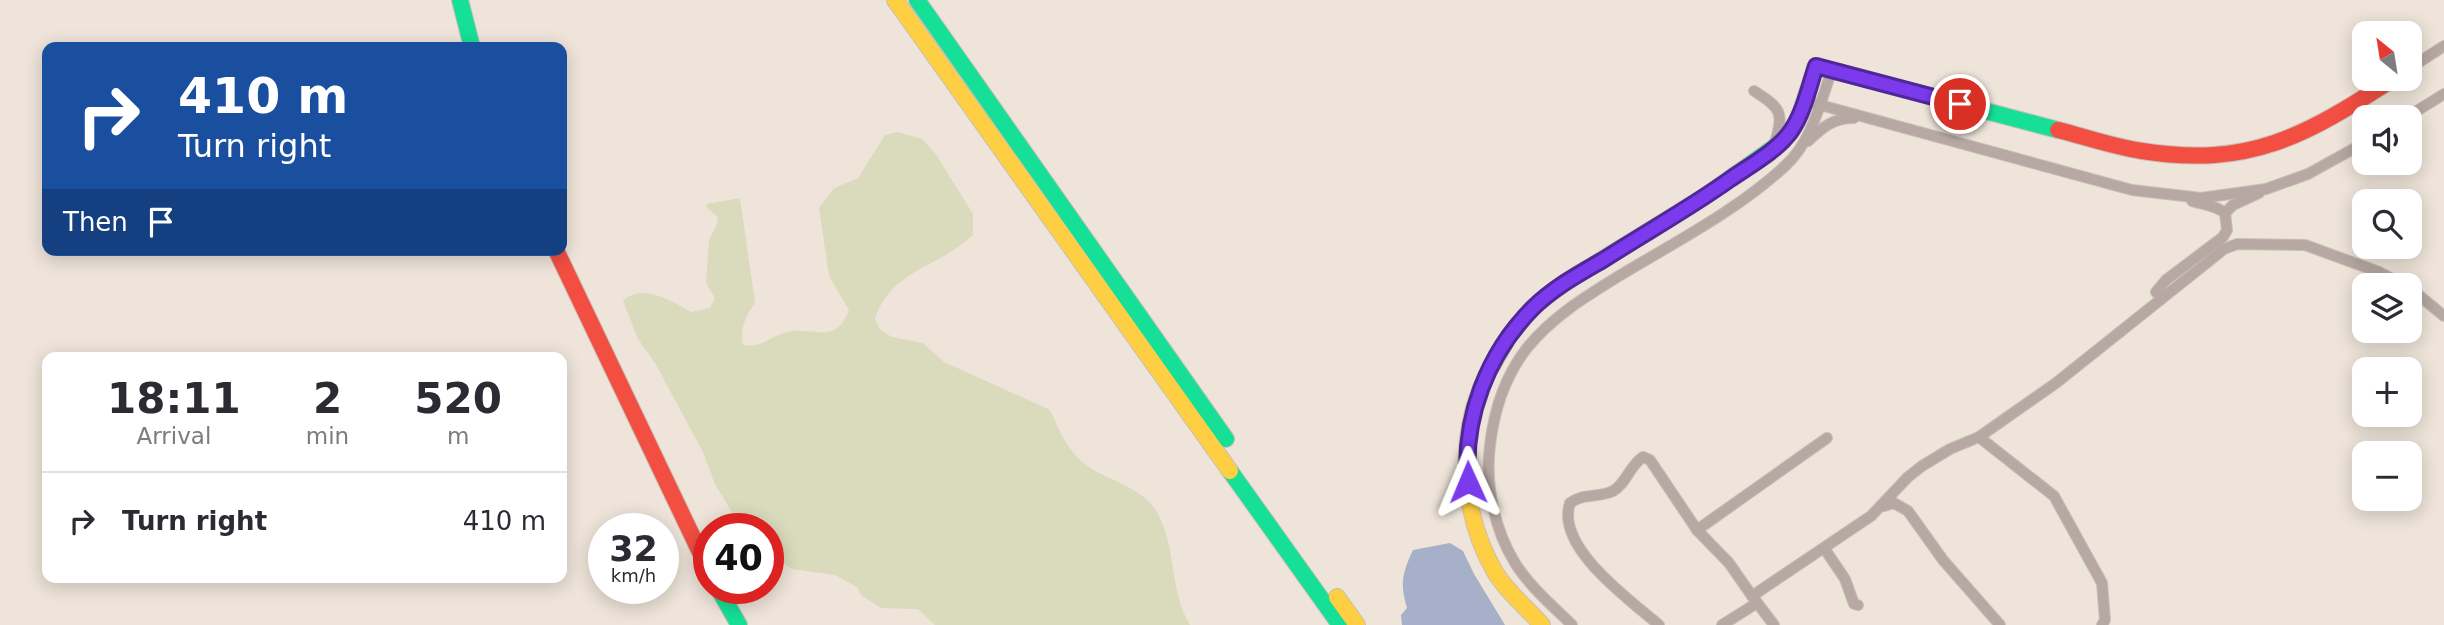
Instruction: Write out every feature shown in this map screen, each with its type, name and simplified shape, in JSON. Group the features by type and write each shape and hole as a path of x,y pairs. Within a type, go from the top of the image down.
{"main road":[{"path":"460,0 471,42"},
{"path":"895,0 1340,625"},
{"path":"917,0 1357,625"},
{"path":"1538,621 1496,574 1481,542 1470,504 1466,460 1472,414 1485,377 1509,336 1533,307 1564,283 1704,197 1790,133 1812,103 1824,68 2140,151 2178,156 2218,155 2255,150 2292,137 2372,91"},
{"path":"559,256 693,537"},
{"path":"727,604 739,625"}],"street":[{"path":"2422,60 2444,46"},
{"path":"1754,90 1775,104 1779,116 1779,130 1773,148"},
{"path":"2422,108 2444,94"},
{"path":"1805,143 1812,103 2132,190 2201,198 2266,188 2308,174 2352,150"},
{"path":"1572,625 1515,563 1502,535 1492,503 1488,462 1493,419 1503,388 1526,349 1548,325 1577,302 1716,217 1756,189 1788,164 1805,143 1827,123 1841,118 1867,117"},
{"path":"2225,213 2233,205 2246,201 2266,188"},
{"path":"2162,298 2157,292 2166,280 2223,237 2227,230 2225,213 2214,205 2176,195"},
{"path":"1722,625 1871,516 1922,466 1950,449 1979,437 2056,383 2224,249 2237,244 2305,246 2358,263 2379,273"},
{"path":"2422,298 2444,316"},
{"path":"1979,437 2054,496 2102,583 2105,620 2102,625"},
{"path":"1698,530 1827,438"},
{"path":"1659,625 1592,567 1577,546 1568,518 1570,503 1577,498 1613,491 1644,457 1650,460 1698,530 1729,563 1774,625"},
{"path":"1881,507 1894,503 1908,511 1943,560 2000,625"},
{"path":"1824,548 1845,579 1849,596 1854,604 1858,605"},
{"path":"1538,621 1551,604"}],"green space":[{"path":"898,132 922,139 935,153 973,214 973,235 946,255 904,279 892,290 875,319 880,330 892,337 923,343 944,362 1050,410 1065,441 1077,457 1150,502 1168,540 1179,598 1190,625 935,625 918,609 881,608 862,596 857,587 835,575 792,569 784,564 784,513 733,513 715,484 703,452 655,363 638,339 623,301 639,293 648,293 667,299 691,312 710,308 715,298 706,283 709,240 718,222 717,216 707,208 707,204 740,198 755,303 744,323 743,345 760,344 794,331 829,332 837,328 849,310 829,276 819,208 834,188 858,178 885,135"}],"water":[{"path":"1450,543 1463,551 1505,625 1402,625 1401,615 1407,608 1403,579 1413,550"}],"traffic: fast":[{"path":"460,0 471,42"},
{"path":"917,0 1226,439"},
{"path":"1493,364 1509,336 1533,307 1564,283 1704,197 1790,133 1798,120 1816,66 2058,130"},
{"path":"1230,471 1340,625"},
{"path":"727,604 739,625"}],"traffic: slow":[{"path":"895,0 1230,471"},
{"path":"1493,364 1481,388 1468,441 1467,468 1474,522 1495,572 1542,625"},
{"path":"1337,597 1357,625"}],"traffic: jam":[{"path":"2058,130 2142,151 2214,155 2246,151 2275,143 2332,117 2374,91"},
{"path":"559,256 693,537"}],"route":[{"path":"1468,482 1466,460 1472,414 1485,377 1509,336 1533,307 1564,283 1704,197 1773,148 1790,133 1798,120 1816,66 1960,104"}]}
